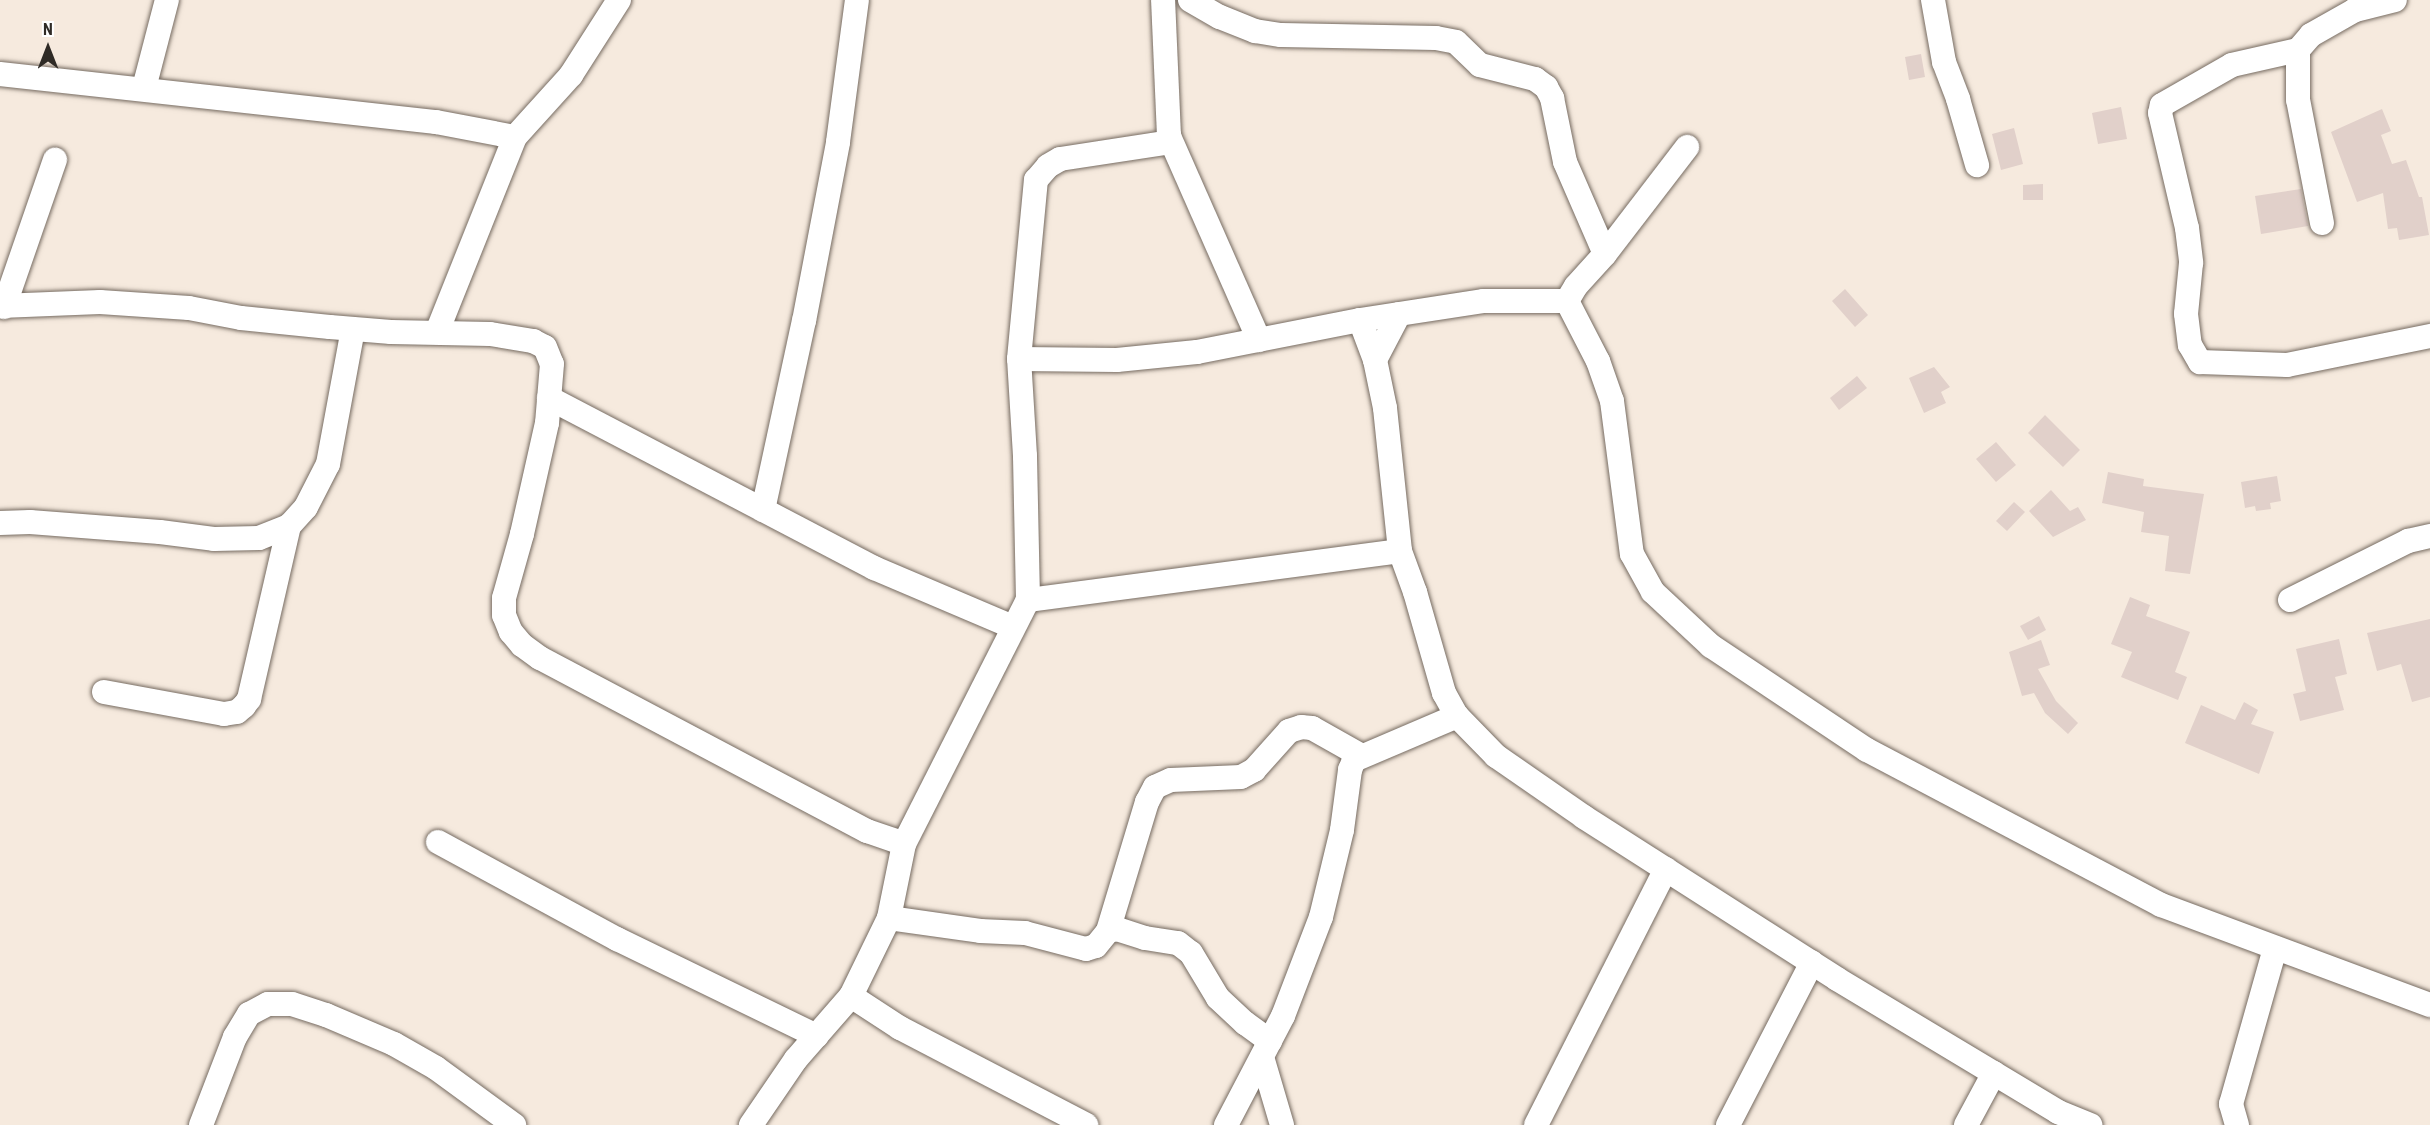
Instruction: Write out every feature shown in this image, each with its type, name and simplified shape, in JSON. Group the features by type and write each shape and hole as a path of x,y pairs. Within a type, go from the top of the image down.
{"street":[{"path":"144,88 167,0"},
{"path":"437,332 515,137 571,75 619,0"},
{"path":"763,510 804,321 838,142 857,0"},
{"path":"1163,0 1169,136 1259,340"},
{"path":"1190,0 1220,17 1264,32 1436,38 1456,42 1479,66 1535,79 1546,87 1552,98 1565,162 1605,254"},
{"path":"1933,0 1944,62 1959,99 1977,165"},
{"path":"2395,0 2355,10 2311,35 2298,50 2232,64 2162,105 2163,124 2191,263 2186,315 2190,345 2200,362 2287,365 2430,336"},
{"path":"2298,50 2298,100 2322,223"},
{"path":"0,74 144,88 436,122 515,137"},
{"path":"752,1125 796,1059 851,996 889,918 904,844 1028,600 1025,456 1019,359 1036,180 1048,166 1060,159 1164,143 1169,136"},
{"path":"1567,302 1576,286 1605,254 1687,147"},
{"path":"55,160 2,307 100,302 189,308 241,318 353,329 514,337 545,347 552,364 547,423 504,598 504,615 511,632 522,645 540,658 867,831 904,844"},
{"path":"1019,359 1117,360 1197,352 1360,320 1483,301 1567,302"},
{"path":"1567,302 1593,351 1612,402 1632,554 1653,592 1711,646 1867,750 2161,905 2430,1005"},
{"path":"1375,360 1399,314"},
{"path":"1360,320 1375,360 1385,408 1400,551 1415,592 1444,693 1457,716 1496,756 1584,817 1812,962 2058,1112 2090,1125"},
{"path":"0,523 30,522 160,532 214,539 258,538 289,526 306,507 328,464 353,329"},
{"path":"549,398 874,568 1013,627"},
{"path":"104,692 224,714 237,711 244,706 249,699 289,526"},
{"path":"2290,600 2408,541 2430,536"},
{"path":"1028,600 1400,551"},
{"path":"1226,1125 1283,1016 1321,917 1342,830 1350,770 1354,760 1360,755 1457,716"},
{"path":"889,918 980,931 1025,933 1086,949 1096,946 1108,931 1147,802 1155,788 1171,780 1241,777 1254,770 1289,731 1301,727 1312,728 1360,755"},
{"path":"438,842 617,939 817,1036"},
{"path":"1536,1125 1666,869"},
{"path":"1108,931 1117,929 1145,938 1178,943 1191,953 1218,998 1245,1023 1266,1049 1282,1125"},
{"path":"2237,1125 2231,1104 2275,948"},
{"path":"1728,1125 1812,962"},
{"path":"851,996 900,1028 1086,1125"},
{"path":"201,1125 235,1037 249,1014 268,1004 292,1004 326,1015 394,1044 436,1068 514,1125"},
{"path":"1966,1125 1994,1073"}],"building":[{"path":"1921,54 1925,77 1909,80 1905,57"},
{"path":"2121,107 2127,139 2098,144 2092,113"},
{"path":"2382,109 2391,131 2381,135 2392,164 2406,160 2419,197 2422,197 2429,235 2399,240 2397,228 2388,229 2383,193 2357,202 2331,132"},
{"path":"2014,128 2023,164 2001,170 1992,134"},
{"path":"2043,184 2043,200 2023,200 2023,185"},
{"path":"2301,189 2308,226 2261,234 2255,196"},
{"path":"1845,289 1868,315 1855,327 1832,301"},
{"path":"1934,367 1950,387 1941,392 1946,403 1924,413 1909,378"},
{"path":"1857,376 1867,388 1839,410 1830,398"},
{"path":"2045,415 2080,450 2063,467 2028,433"},
{"path":"1996,442 2016,465 1996,482 1976,459"},
{"path":"2108,472 2144,479 2143,486 2204,494 2190,574 2165,571 2169,536 2141,532 2144,512 2102,503"},
{"path":"2277,476 2281,501 2270,503 2271,509 2256,511 2255,506 2245,508 2241,482"},
{"path":"2051,490 2070,511 2078,507 2086,520 2053,537 2029,511"},
{"path":"2014,502 2025,512 2007,531 1996,521"},
{"path":"2130,597 2150,605 2146,616 2190,632 2175,672 2187,677 2178,700 2121,677 2132,652 2111,644"},
{"path":"2039,616 2046,630 2028,640 2020,626"},
{"path":"2430,619 2430,697 2412,702 2401,664 2377,671 2367,633"},
{"path":"2339,639 2347,674 2335,677 2344,710 2300,721 2293,694 2306,691 2296,649"},
{"path":"2041,640 2050,665 2038,669 2056,701 2078,723 2068,734 2045,713 2034,693 2022,696 2009,652"},
{"path":"2244,702 2258,710 2251,724 2274,732 2259,774 2185,743 2201,705 2235,720"}]}
